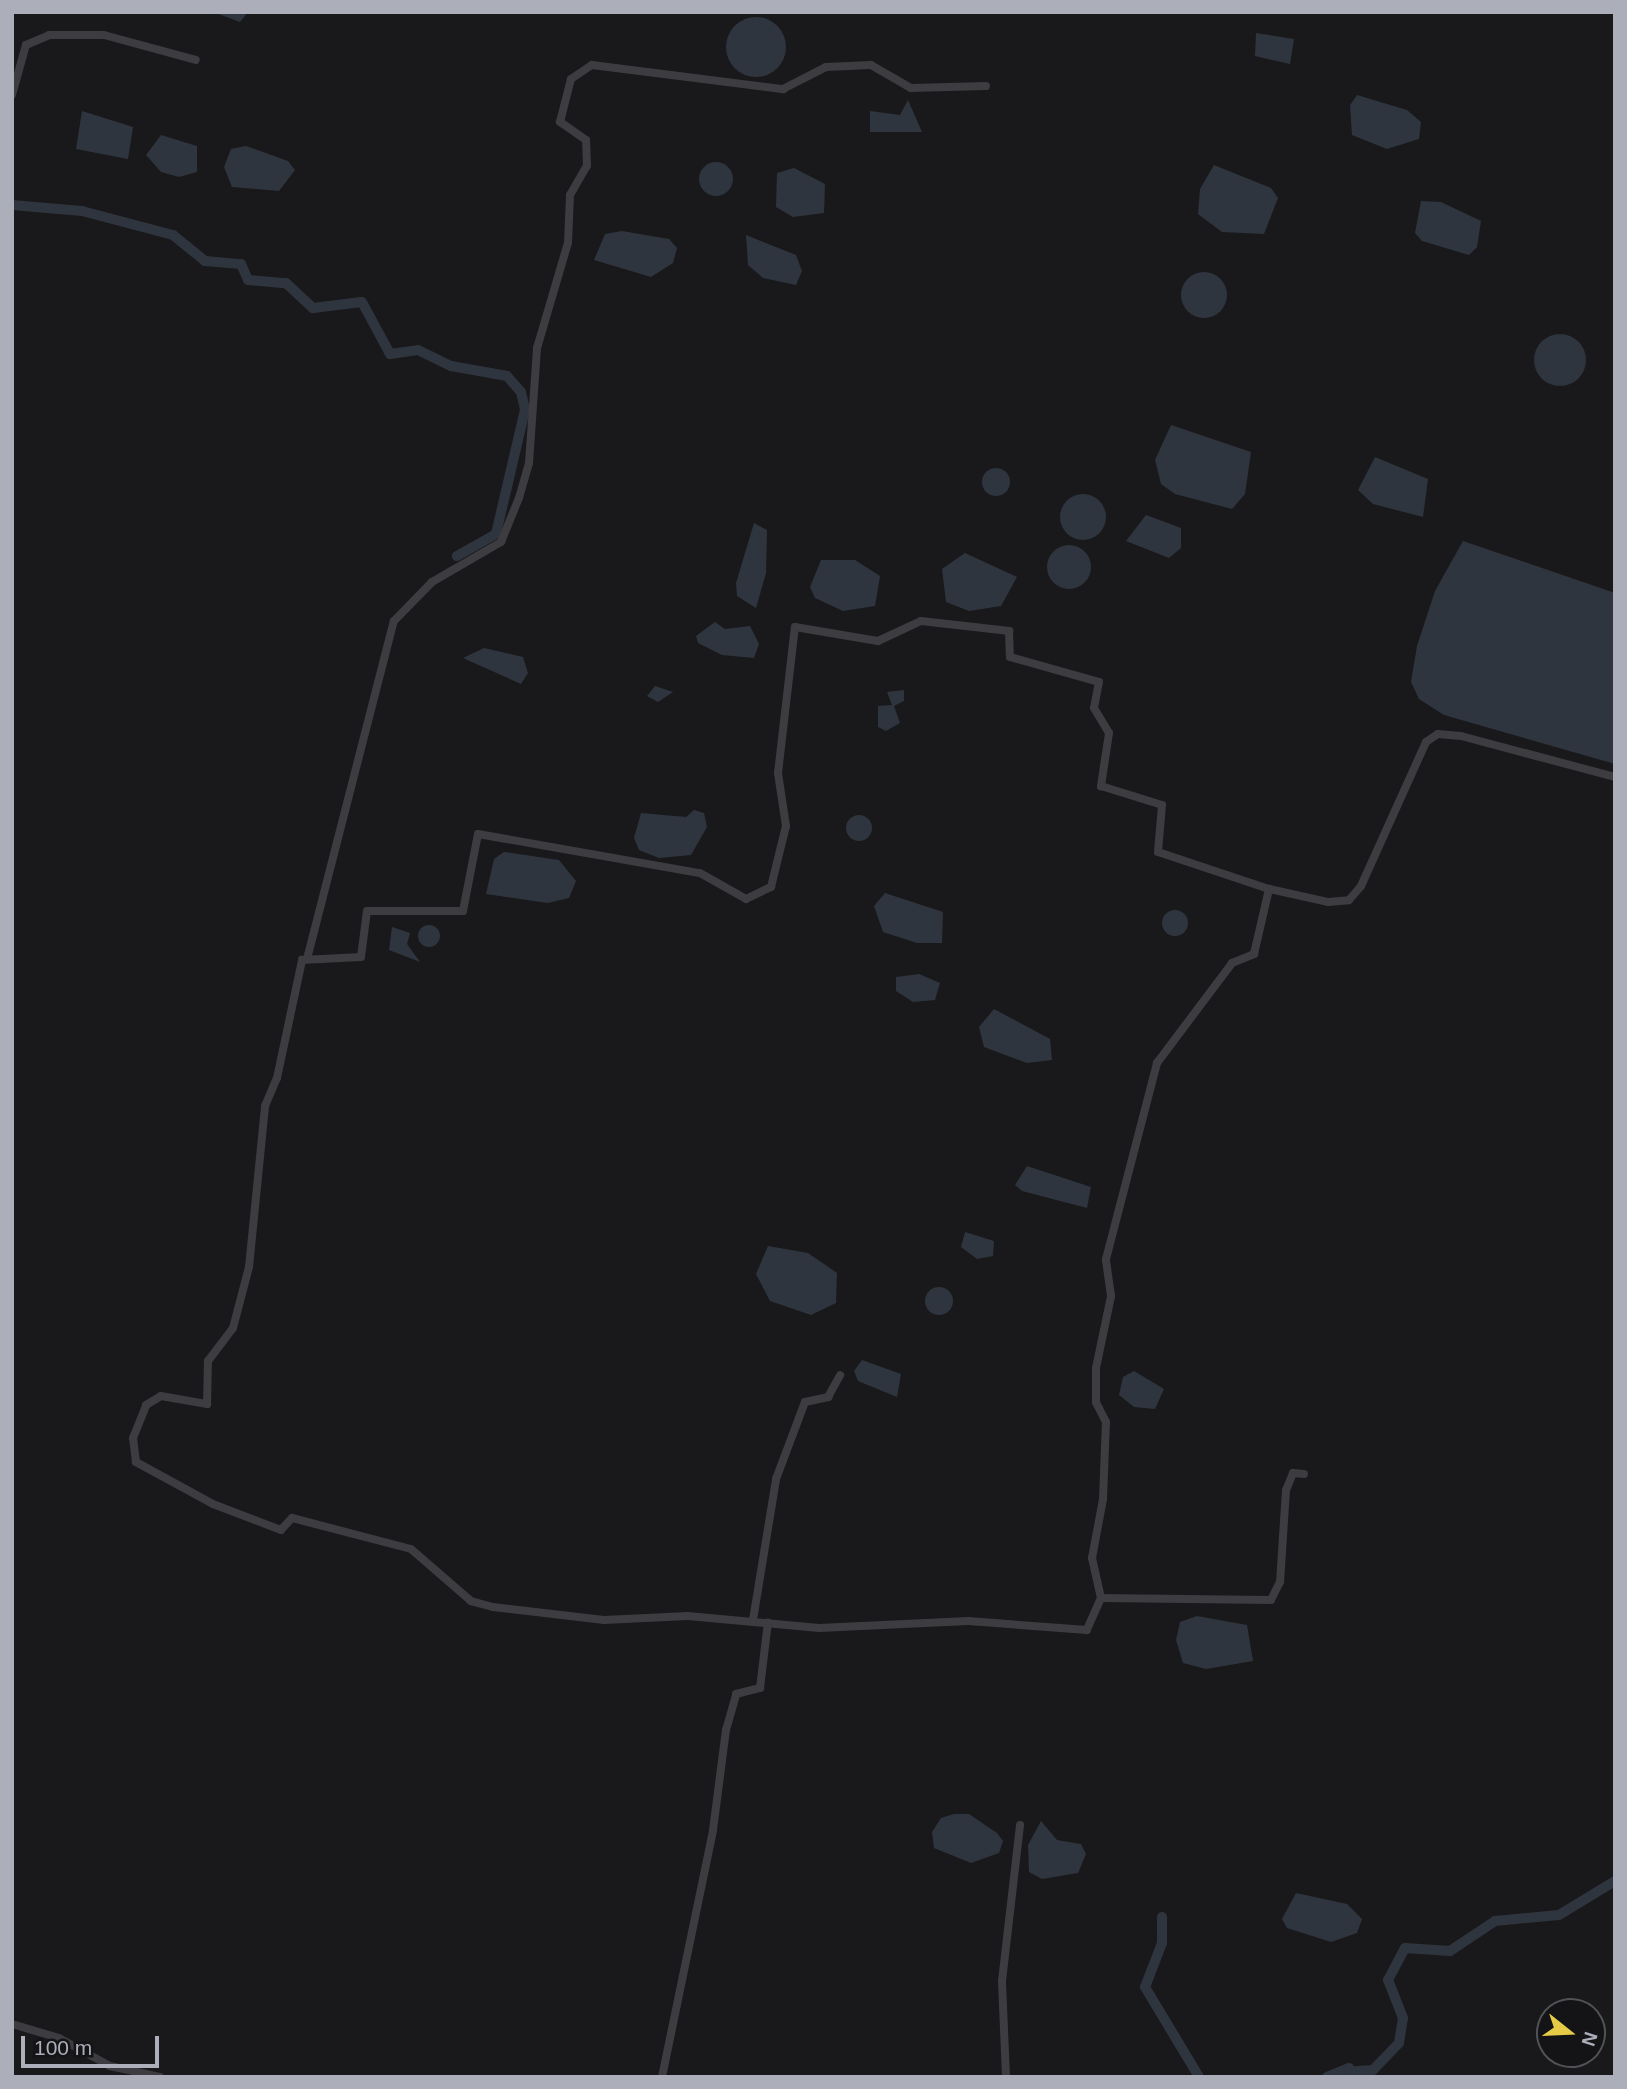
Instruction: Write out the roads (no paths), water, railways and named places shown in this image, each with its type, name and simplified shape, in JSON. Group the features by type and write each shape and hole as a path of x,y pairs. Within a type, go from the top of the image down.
{"street":[{"path":"12,94 26,46 49,35 104,35 195,60"},
{"path":"986,86 911,88 871,65 826,67 783,89 592,65 571,79 560,122 586,140 587,166 570,195 568,243 537,348 529,463 519,498 501,542 432,582 394,621 307,959 265,1106 249,1268 233,1328 208,1361 207,1405 160,1396 146,1405 133,1438 136,1462 257,1523 281,1530 292,1518 411,1549 471,1601 493,1607 604,1620 652,1615 753,1620 819,1628 968,1621 1087,1630 1101,1598 1092,1558 1103,1499 1106,1422 1096,1402 1096,1368 1111,1296 1106,1259 1157,1063 1232,964 1254,954 1269,889"},
{"path":"307,959 361,957 367,911 463,911 478,834 700,873 726,893 746,899 771,887 786,827 778,773 795,627 878,641 921,621 1009,631 1010,657 1100,682 1094,708 1109,733 1101,786 1162,805 1158,852 1269,889 1349,900 1384,840 1406,778 1426,742 1438,734 1615,777"},
{"path":"753,1620 776,1479 805,1402 828,1397 840,1376"},
{"path":"1101,1598 1271,1600 1280,1582 1286,1490 1293,1473 1304,1474"},
{"path":"662,2077 713,1830 726,1730 736,1694 760,1688 768,1622"},
{"path":"1006,2077 1002,1981 1020,1825"},
{"path":"12,2024 59,2038 110,2066 160,2077"}],"waterway":[{"path":"12,205 82,211 173,235 205,261 241,264 248,280 286,283 313,308 362,302 390,354 418,350 451,366 507,376 521,392 525,410 496,534 457,556"},
{"path":"1343,2072 1373,2070 1399,2043 1403,2018 1388,1980 1405,1948 1450,1951 1495,1921 1559,1915 1615,1881"},
{"path":"1162,1917 1162,1943 1145,1987 1199,2077"},
{"path":"1327,2077 1349,2068"}]}
